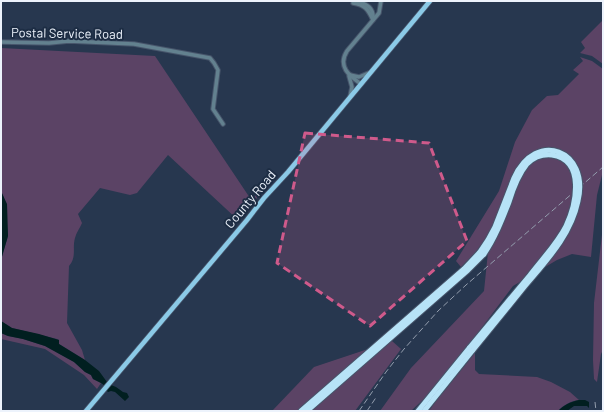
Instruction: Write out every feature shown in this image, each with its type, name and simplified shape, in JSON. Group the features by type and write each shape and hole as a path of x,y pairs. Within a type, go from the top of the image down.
{"highway":[{"path":"306,411 466,272 482,253 494,230 514,178 525,161 537,152 548,150 560,153 570,159 575,166 578,171 580,186 578,203 569,228 556,248 418,411"},
{"path":"301,411 482,253"},
{"path":"424,411 472,349"}],"main road":[{"name":"County Road","path":"86,411 430,1"}],"street":[{"path":"357,1 370,8"},
{"path":"366,1 373,15 373,20"},
{"path":"361,84 345,70 343,64 344,55 379,13 382,1"},
{"path":"353,3 366,8 373,20"},
{"name":"Postal Service Road","path":"1,42 134,44 210,58 218,70 213,109 223,124"},
{"path":"349,75 355,77 372,71"},
{"path":"349,75 352,87 350,98"}],"highlighted area":[{"path":"305,133 429,143 467,241 370,326 277,263"}],"shaded area":[{"path":"603,20 603,64 592,56 580,53 585,48 581,42"},
{"path":"1,48 155,56 252,201 256,194 257,198 238,220 168,155 137,193 130,195 100,188 78,214 82,223 74,242 74,256 69,266 67,323 82,350 85,360 59,344 59,340 57,339 12,328 1,321 1,260 8,236 4,198 1,191"},
{"path":"580,57 592,61 603,69 603,171 597,195 591,257 572,254 557,260 513,286 471,342 428,395 411,411 380,411 411,368 484,291 488,252 480,246 461,267 456,261 499,191 515,142 532,110 547,96 558,95 579,74 573,70 583,61"},
{"path":"1,191 7,204 8,236 1,260"},
{"path":"603,226 603,350 601,354 597,382 594,379 593,360 594,303"},
{"path":"1,321 12,328 59,340 59,344 85,360 99,371 107,382 127,393 129,397 125,401 115,392 108,392 108,388 93,379 91,375 85,372 74,362 45,346 1,333"},
{"path":"1,333 45,346 74,362 85,372 91,375 93,379 101,383 97,389 84,375 45,349 1,339"},
{"path":"392,341 401,349 355,411 272,411 314,367"},
{"path":"475,353 475,370 479,374 537,377 551,382 570,392 579,400 567,404 558,411 429,411"},
{"path":"579,400 589,402 589,408 587,406 574,406 567,411 558,411 567,404"}],"railway":[{"path":"359,411 404,349 438,311 603,167"},
{"path":"367,411 377,396"},
{"path":"595,402 596,411"}]}
